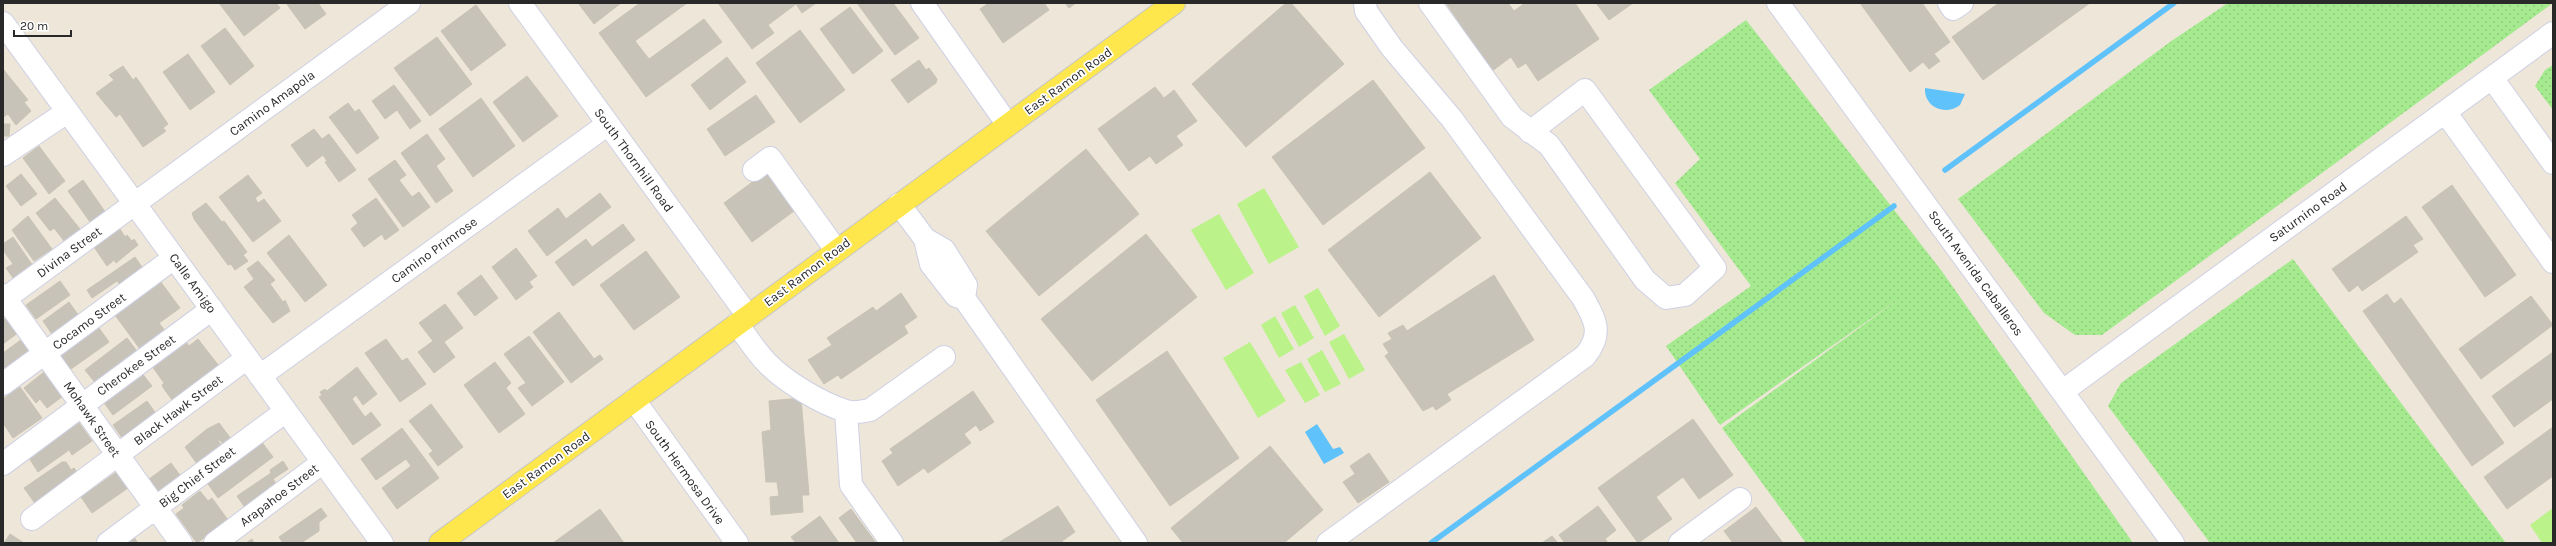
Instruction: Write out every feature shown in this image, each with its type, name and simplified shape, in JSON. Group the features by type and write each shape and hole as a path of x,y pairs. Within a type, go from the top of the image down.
{"main road":[{"name":"East Ramon Road","path":"440,543 836,250 1174,3"}],"street":[{"name":"Camino Amapola","path":"135,204 409,3"},
{"name":"South Thornhill Road","path":"520,3 608,124 743,320 766,363 780,375 812,395 846,411"},
{"path":"922,3 1008,125"},
{"path":"1430,3 1512,116 1530,132 1549,145 1646,280 1666,298 1684,295 1715,268 1585,90 1530,132"},
{"name":"South Avenida Caballeros","path":"1778,3 2173,543"},
{"path":"1328,543 1585,356 1595,344 1596,329 1592,316 1578,292 1452,119 1392,48 1360,6"},
{"name":"Saturnino Road","path":"2063,391 2553,33"},
{"name":"Calle Amigo","path":"7,38 67,112 382,543"},
{"path":"2492,78 2553,163"},
{"path":"3,155 67,112"},
{"path":"2445,112 2553,262"},
{"name":"Camino Primrose","path":"260,376 608,124"},
{"path":"754,170 770,158 836,250"},
{"name":"Divina Street","path":"4,298 135,204"},
{"path":"900,204 925,239 931,264 956,296 964,298 1136,543"},
{"name":"Cocamo Street","path":"3,384 174,258"},
{"name":"Mohawk Street","path":"4,298 181,543"},
{"name":"Cherokee Street","path":"3,464 212,309"},
{"path":"892,543 850,485 846,411 860,412 870,410 944,357"},
{"name":"Black Hawk Street","path":"32,518 248,358"},
{"name":"South Hermosa Drive","path":"634,400 737,543"},
{"name":"Big Chief Street","path":"108,543 286,411"},
{"name":"Arapahoe Street","path":"214,543 323,462"},
{"path":"1680,543 1740,499"}],"green space":[{"path":"2228,3 2553,3 2102,335 2075,335 2044,313 1958,199 2170,42"},
{"path":"1746,20 1941,270 2133,543 1806,543 1722,428 1903,296 1720,425 1666,346 1751,286 1675,183 1700,159 1649,90"},
{"path":"2553,65 2553,110 2535,86 2545,70"},
{"path":"1264,188 1299,247 1269,264 1237,204"},
{"path":"1219,214 1254,273 1226,290 1191,230"},
{"path":"2293,259 2506,543 2210,543 2108,406 2121,383"},
{"path":"1318,288 1340,326 1325,336 1304,296"},
{"path":"1295,305 1314,338 1299,347 1281,313"},
{"path":"1275,316 1294,349 1279,358 1261,325"},
{"path":"1344,334 1365,370 1349,379 1329,342"},
{"path":"1250,342 1286,401 1258,418 1223,358"},
{"path":"1322,350 1341,384 1325,392 1307,359"},
{"path":"1301,362 1320,395 1305,403 1285,370"},
{"path":"2553,508 2553,543 2542,543 2530,525"}],"water":[{"path":"1925,88 1965,94 1960,105 1948,110 1943,110 1932,105 1928,101"},
{"path":"1317,424 1333,449 1340,447 1344,453 1324,464 1305,432"}],"building":[{"path":"219,3 276,3 280,8 244,36"},
{"path":"286,3 318,3 326,14 305,29"},
{"path":"578,3 621,3 594,24"},
{"path":"640,3 687,3 635,41 649,59 704,19 722,42 646,97 599,33"},
{"path":"718,3 816,3 802,13 796,4 768,25 774,33 752,49"},
{"path":"857,3 893,3 919,38 895,55"},
{"path":"989,3 1044,3 1049,10 1003,43 980,9"},
{"path":"1065,3 1076,3 1069,8"},
{"path":"1286,3 1291,3 1344,64 1246,147 1192,84"},
{"path":"1446,3 1508,3 1514,11 1525,3 1575,3 1599,39 1538,81 1526,63 1518,68 1511,57 1492,71"},
{"path":"1596,3 1633,3 1609,20"},
{"path":"1860,3 1922,3 1950,42 1934,54 1940,61 1929,69 1923,62 1910,72"},
{"path":"1999,3 2090,3 1983,80 1952,37"},
{"path":"476,5 506,45 471,71 441,31"},
{"path":"850,7 883,51 853,74 820,29"},
{"path":"225,28 254,66 230,85 201,46"},
{"path":"800,30 845,90 800,123 756,63"},
{"path":"437,37 472,84 430,116 394,68"},
{"path":"188,54 215,92 190,110 163,72"},
{"path":"727,57 746,82 710,110 691,85"},
{"path":"919,60 926,70 929,68 937,79 936,83 908,103 891,80"},
{"path":"123,66 133,80 136,77 168,124 163,128 166,131 143,147 120,114 116,117 96,93 114,80 109,75"},
{"path":"3,69 28,100 24,102 31,111 16,125 8,114 3,117"},
{"path":"527,76 558,116 523,142 493,102"},
{"path":"1373,80 1425,148 1323,225 1272,157"},
{"path":"394,85 421,121 410,129 397,110 385,119 372,101"},
{"path":"1155,87 1164,98 1174,90 1197,121 1176,136 1183,145 1156,164 1150,156 1129,171 1098,129"},
{"path":"756,95 775,122 725,156 707,129"},
{"path":"481,98 515,146 473,177 439,129"},
{"path":"348,103 355,112 359,109 379,138 357,154 329,117"},
{"path":"3,124 10,124 9,136 3,136"},
{"path":"314,129 322,139 329,134 356,170 339,182 325,162 327,161 323,155 307,167 291,145"},
{"path":"427,134 445,159 436,166 453,191 436,203 401,153"},
{"path":"39,146 65,181 49,194 23,158"},
{"path":"1086,149 1139,214 1039,296 986,231"},
{"path":"395,160 406,175 399,180 412,197 419,192 430,207 403,227 368,179"},
{"path":"766,172 794,211 752,242 724,203"},
{"path":"1430,172 1481,238 1379,317 1328,250"},
{"path":"21,174 37,194 21,206 6,186"},
{"path":"248,175 262,193 255,198 258,203 264,199 281,221 253,242 219,197"},
{"path":"83,180 110,219 95,229 68,191"},
{"path":"2452,185 2516,275 2485,297 2422,207"},
{"path":"600,193 611,207 547,256 528,231 558,208 566,219"},
{"path":"55,198 84,234 68,246 54,228 50,231 36,213"},
{"path":"376,198 399,230 385,240 382,234 364,247 351,229 358,223 352,215"},
{"path":"206,203 222,222 224,221 247,252 243,255 248,261 235,270 231,264 228,265 194,219 192,213"},
{"path":"28,216 52,249 34,261 12,230"},
{"path":"2406,216 2423,239 2413,245 2418,252 2362,291 2358,285 2349,292 2332,269"},
{"path":"623,224 635,240 573,286 555,262 586,239 592,247"},
{"path":"120,229 125,237 127,235 132,241 134,239 138,245 116,263 114,260 107,266 94,247"},
{"path":"1146,234 1197,297 1092,381 1041,319"},
{"path":"289,235 327,285 305,302 267,253"},
{"path":"13,237 35,269 16,282 6,268 13,264 3,250 3,244"},
{"path":"516,248 537,276 529,282 533,287 516,300 492,267"},
{"path":"646,251 680,297 634,330 600,285"},
{"path":"135,257 144,270 121,286 117,281 92,298 87,290"},
{"path":"258,261 275,280 270,284 283,302 285,300 290,311 273,323 244,287 254,279 247,269"},
{"path":"481,275 498,298 475,316 457,293"},
{"path":"1494,275 1534,340 1447,394 1451,400 1436,410 1433,406 1423,411 1385,356 1389,353 1383,344 1392,339 1388,333 1403,325 1407,331"},
{"path":"60,281 70,295 36,319 26,305"},
{"path":"160,281 180,308 159,323 165,331 140,349 115,315"},
{"path":"901,293 917,317 904,326 908,333 841,379 838,375 824,384 808,360 832,345 827,338 873,307 876,311"},
{"path":"2387,294 2394,304 2401,298 2504,443 2472,466 2363,311"},
{"path":"2531,296 2553,325 2481,379 2459,349"},
{"path":"69,302 79,316 52,334 43,321"},
{"path":"445,304 463,328 444,342 455,357 434,373 418,352 433,341 419,323"},
{"path":"559,312 594,359 600,355 603,359 571,383 533,332"},
{"path":"8,317 19,332 3,344 3,320"},
{"path":"99,328 109,342 71,369 61,356"},
{"path":"529,336 564,382 532,406 518,388 526,383 504,354"},
{"path":"25,337 36,350 3,372 3,353"},
{"path":"127,338 139,354 97,385 85,370"},
{"path":"198,339 222,370 175,404 164,389 162,385 164,383 152,366 186,342 189,346"},
{"path":"386,339 402,361 407,358 426,384 400,402 365,353"},
{"path":"1167,351 1239,458 1170,506 1096,400"},
{"path":"2553,352 2553,399 2514,427 2492,396"},
{"path":"495,362 511,383 506,388 525,414 499,433 464,385"},
{"path":"357,367 377,394 363,405 356,395 352,399 365,417 371,412 381,425 353,445 319,397 322,395 320,392 325,389 327,391"},
{"path":"44,372 63,396 47,408 40,399 36,403 24,388"},
{"path":"141,372 152,386 113,415 102,400"},
{"path":"20,387 42,418 13,438 3,423 3,399"},
{"path":"973,391 994,422 980,431 976,425 964,434 971,443 928,473 924,468 898,486 882,461 893,453 890,449"},
{"path":"801,398 809,495 802,495 803,512 771,515 770,497 779,496 777,482 766,482 762,432 771,430 769,401"},
{"path":"147,401 159,418 125,442 113,425"},
{"path":"431,404 463,447 438,466 429,454 433,451 409,421"},
{"path":"1693,419 1733,475 1699,499 1683,477 1656,497 1672,519 1638,543 1598,488"},
{"path":"79,423 92,441 72,455 69,450 38,472 29,458"},
{"path":"219,423 232,440 224,446 220,440 218,441 222,446 197,464 185,447 207,429"},
{"path":"2553,427 2553,476 2507,509 2484,477"},
{"path":"402,428 439,478 397,509 382,488 411,466 406,459 376,480 361,459"},
{"path":"261,441 273,457 218,498 208,484"},
{"path":"1270,446 1323,510 1284,543 1183,543 1171,528"},
{"path":"1369,453 1389,482 1358,503 1343,482 1355,474 1350,466"},
{"path":"283,461 288,469 273,479 278,487 246,509 237,496 271,473 270,470"},
{"path":"62,462 66,462 71,470 74,468 80,476 37,506 24,488"},
{"path":"171,463 182,478 161,494 149,479"},
{"path":"118,471 128,488 92,513 81,497"},
{"path":"200,491 208,501 212,498 228,520 197,543 176,514 184,508 182,505"},
{"path":"1058,506 1075,532 1062,541 1064,543 998,543"},
{"path":"1598,506 1616,530 1605,539 1608,543 1565,543 1559,535"},
{"path":"1756,507 1783,543 1733,543 1724,531"},
{"path":"321,508 327,516 319,522 319,531 301,543 283,543 279,537"},
{"path":"600,509 624,543 553,543"},
{"path":"851,509 876,543 857,543 839,518"},
{"path":"820,516 839,543 796,543 791,537"},
{"path":"10,534 24,543 4,543"},
{"path":"133,536 138,543 122,543"},
{"path":"1552,536 1558,543 1542,543"},
{"path":"252,539 254,543 246,543"}],"waterway":[{"path":"1945,170 2174,3"},
{"path":"1431,543 1894,206"}]}
